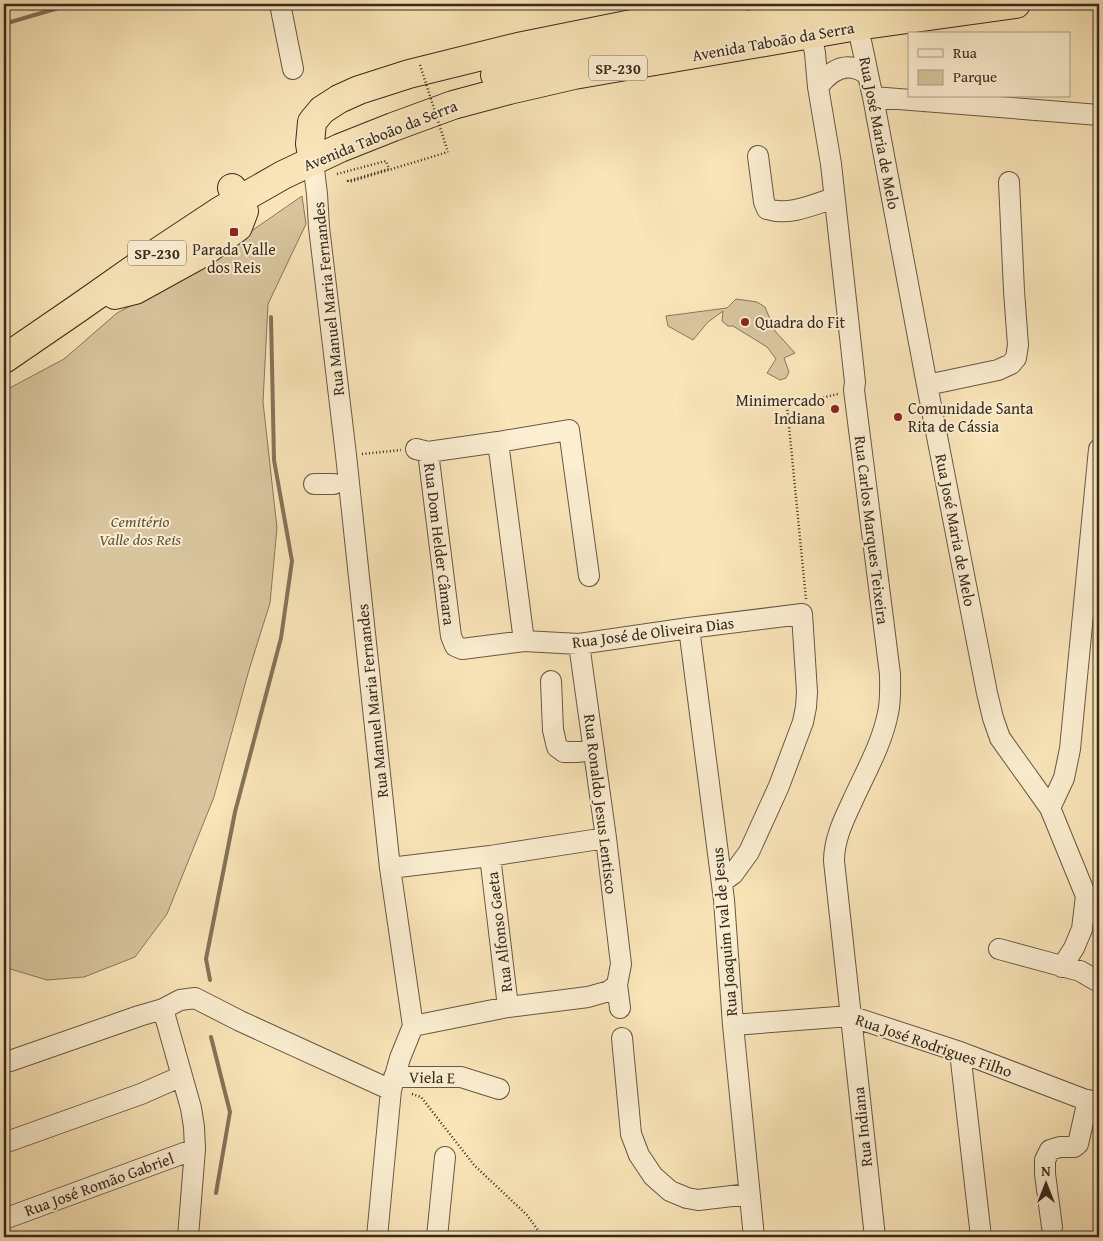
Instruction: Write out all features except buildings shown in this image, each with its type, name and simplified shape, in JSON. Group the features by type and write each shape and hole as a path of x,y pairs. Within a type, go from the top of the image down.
{"highway":[{"name":"Avenida Taboão da Serra","path":"4,337 195,207 283,175 400,104 443,89 536,64 770,21 877,4"},
{"name":"Avenida Taboão da Serra","path":"307,161 453,105 574,75 857,26 1016,4"},
{"path":"307,161 312,122 322,110 338,98 409,74 518,47 686,13 770,21"},
{"name":"Avenida Taboão da Serra","path":"4,359 220,211 235,192"}],"street":[{"path":"280,4 293,69"},
{"path":"686,13 734,4"},
{"name":"Rua José Maria de Melo","path":"857,26 864,50 927,385 993,718 1000,738 1050,808 1086,896 1082,929 1074,948 1062,967"},
{"name":"Rua Carlos Marques Teixeira","path":"811,34 831,164 854,390 890,674 888,712 882,734 839,831 834,850 850,1016"},
{"path":"818,87 827,76 837,70 857,69 868,75"},
{"path":"873,97 1099,115"},
{"path":"758,156 764,202 768,209 784,212 812,206 834,198"},
{"name":"Rua Manuel Maria Fernandes","path":"307,161 317,194 319,227 351,454 390,868 413,1026"},
{"path":"927,385 998,370 1011,364 1016,358 1018,345 1009,182"},
{"path":"422,450 498,442 569,430 590,576"},
{"path":"498,442 524,641"},
{"path":"1050,808 1064,778 1070,749 1099,449"},
{"name":"Rua Dom Helder Câmara","path":"422,450 451,636"},
{"path":"314,484 334,484"},
{"path":"722,882 733,874 749,852 779,786 803,722 807,692 802,614"},
{"name":"Rua José de Oliveira Dias","path":"451,636 455,646 462,649 524,641 579,644 802,614"},
{"name":"Rua Joaquim Ival de Jesus","path":"689,628 722,882 733,1025 754,1237"},
{"name":"Rua Ronaldo Jesus Lentisco","path":"579,644 606,838 620,964 617,985 620,1008"},
{"path":"550,681 553,730 557,747 564,752 594,750"},
{"path":"390,868 490,856 606,838"},
{"name":"Rua Alfonso Gaeta","path":"490,856 508,1008"},
{"path":"999,949 1080,971 1099,982"},
{"path":"376,1237 392,1084 413,1026 508,1008 588,997 609,991 617,985"},
{"path":"10,1061 163,1009 180,1000 195,998 392,1084"},
{"path":"163,1009 192,1108 195,1149 184,1236"},
{"name":"Rua José Rodrigues Filho","path":"733,1025 850,1016 960,1052 1093,1102"},
{"name":"Rua Indiana","path":"850,1016 875,1237"},
{"path":"622,1038 631,1134 639,1155 653,1176 670,1191 687,1198 698,1200 749,1194"},
{"path":"960,1052 981,1237"},
{"path":"4,1143 141,1094 182,1076"},
{"name":"Viela E","path":"392,1084 461,1077 499,1089"},
{"path":"1052,1227 1044,1174 1045,1160 1050,1150 1060,1147 1074,1147 1078,1144 1093,1102"},
{"name":"Rua José Romão Gabriel","path":"4,1219 195,1149"},
{"path":"437,1237 445,1157"}],"path":[{"path":"337,174 386,161 389,169 349,182 448,152 420,65"},
{"path":"434,129 442,127"},
{"path":"307,161 341,169"},
{"path":"802,614 807,605 786,406 854,390"},
{"path":"351,454 422,450"},
{"path":"392,1084 421,1097 474,1165 527,1215 543,1237"}],"green space":[{"name":"Cemitério Valle dos Reis","path":"302,196 306,224 268,304 263,402 277,528 270,603 249,670 214,797 167,914 135,957 84,977 47,980 4,967 4,391 64,359 117,313 182,279"},
{"path":"736,299 757,302 765,307 775,331 795,353 784,358 789,372 786,378 780,380 767,373 776,359 767,347 722,321 723,311 708,322 693,340 668,326 666,316 727,308"}],"waterway":[{"path":"4,24 72,4"},
{"path":"210,980 206,959 235,812 281,638 292,561 274,460 271,317"},
{"path":"211,1037 230,1112 216,1193"}],"place":[{"name":"Parada Valle dos Reis","path":"234,232"},
{"name":"Quadra do Fit","path":"745,322"},
{"name":"Minimercado Indiana","path":"835,409"},
{"name":"Comunidade Santa Rita de Cássia","path":"898,417"}]}
